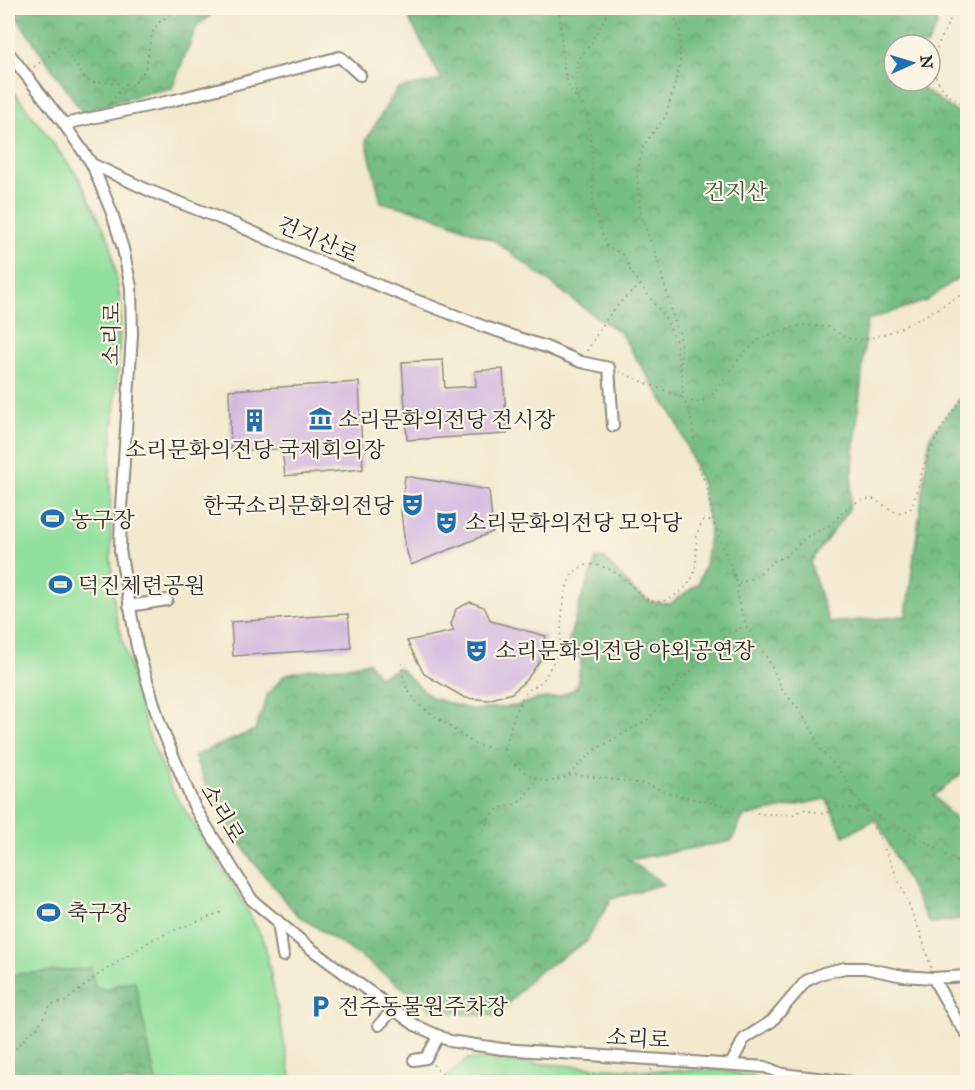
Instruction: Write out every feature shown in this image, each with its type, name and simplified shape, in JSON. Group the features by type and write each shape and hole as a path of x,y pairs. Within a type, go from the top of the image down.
{"street":[{"path":"8,52 92,164"},
{"path":"64,124 175,100 340,57 360,75"},
{"name":"건지산로","path":"92,164 150,191 388,289 581,362 609,368"},
{"name":"소리로","path":"92,164 112,213 123,249 130,287 132,336 120,550 137,647 160,724 195,808 252,900 310,948 415,1025 450,1041 480,1047 765,1067 782,1074 791,1083"},
{"path":"609,368 613,426"},
{"path":"129,606 167,600"},
{"path":"278,921 283,956"},
{"path":"731,1064 744,1038 772,1021 806,981 823,973 845,968 865,968 903,976 933,978 968,976"},
{"path":"933,978 956,1019 968,1035"},
{"path":"379,1025 394,1009"},
{"path":"414,1060 426,1058 439,1036"},
{"path":"782,1074 851,1083"}],"path":[{"path":"26,75 38,63 64,47 84,77 92,83 134,85 146,67 151,32 159,21 179,8"},
{"path":"559,8 564,70 569,88 578,98"},
{"path":"610,8 591,43 577,62 575,89 588,118 592,150 593,203 599,224 607,246 624,256 631,272 666,318 676,340 683,399 689,410 696,460 707,487 713,521 738,585 738,596 746,626 768,659 783,691 798,708 812,730 820,749 844,776 866,810 921,935 933,978"},
{"path":"671,8 680,31 680,64 666,116 643,146 638,175 641,217 657,258 680,334 681,377"},
{"path":"953,8 948,26 935,50 932,66 936,80 946,93 968,106"},
{"path":"110,105 124,84"},
{"path":"581,362 598,330 627,294 641,285"},
{"path":"609,368 696,403 709,399 741,356 762,337 801,325 829,327 846,338 865,340 894,331 968,291"},
{"path":"738,585 757,576 772,562 786,556 805,538 830,525 846,509 860,500 873,499 897,513 910,510 918,493 925,463 942,429 968,392"},
{"path":"713,521 704,520 696,534 694,575 686,587 668,599 650,602 636,592 625,579 598,565 585,565 570,577 558,649 542,682 526,693 515,714 504,751 508,759 519,769 546,782 569,775 593,751 646,720 659,707 667,693 705,658 715,645 729,633 746,626"},
{"path":"402,663 403,678 407,689 419,705 476,745 504,751"},
{"path":"569,775 646,784 668,793 762,814 794,814 806,809 823,814 840,807 866,810 915,835 957,862 968,873"},
{"path":"480,835 494,811 516,804 525,797 537,779"},
{"path":"8,1058 29,1033 37,1029 51,1004 65,1002 99,974 155,938 224,911"},
{"path":"426,1058 450,1083"},
{"path":"647,1083 652,1059"},
{"path":"577,1083 584,1076 596,1075 619,1083"},
{"path":"685,1082 700,1080 712,1083"}],"green space":[{"path":"10,8 220,8 197,26 172,88 82,112"},
{"name":"건지산","path":"429,8 938,8 933,33 882,33 882,93 929,93 967,119 967,271 926,301 867,320 849,509 810,563 829,623 906,616 930,436 967,390 967,769 934,796 967,832 967,918 929,923 876,819 844,836 826,799 743,817 731,841 629,860 664,884 611,899 586,942 535,974 497,1016 434,1011 357,954 296,914 251,859 209,792 194,756 255,730 268,694 286,674 368,662 379,677 399,668 432,698 473,710 516,706 537,699 558,697 576,688 582,660 567,647 582,596 595,565 595,559 605,559 636,593 651,602 670,604 698,584 705,565 710,529 702,485 677,422 619,331 592,314 495,241 429,214 381,202 366,140 397,89 442,80 409,19 429,13"},
{"name":"덕진체련공원","path":"8,84 79,178 110,241 121,307 110,464 111,558 115,612 147,731 171,788 240,897 264,941 292,1082 156,1082 135,981 121,983 105,990 94,985 91,968 8,975"},
{"path":"92,968 105,990 136,980 156,1082 8,1082 8,975"},
{"path":"467,1059 652,1071 722,1070 750,1076 764,1082 442,1082"}],"building":[{"path":"443,360 445,388 476,386 475,371 503,369 507,434 407,440 402,362"},
{"name":"소리문화의전당 전시장","path":"359,382 363,469 285,476 282,449 231,451 229,390"},
{"name":"소리문화의전당 모악당","path":"405,476 489,490 493,532 411,565 405,545 401,511"},
{"name":"소리문화의전당 야외공연장","path":"470,602 484,607 491,621 546,636 541,659 528,678 512,693 488,700 465,698 424,674 407,641 454,631 451,624 456,609"},
{"path":"348,614 351,648 233,656 231,622"}],"place":[{"name":"소리문화의전당 전시장","path":"320,419"},
{"name":"소리문화의전당 국제회의장","path":"255,420"},
{"name":"한국소리문화의전당","path":"412,505"},
{"name":"농구장","path":"53,519"},
{"name":"소리문화의전당 모악당","path":"447,522"},
{"name":"덕진체련공원","path":"60,585"},
{"name":"소리문화의전당 야외공연장","path":"477,650"},
{"name":"축구장","path":"49,912"},
{"name":"전주동물원주차장","path":"320,1006"}]}
